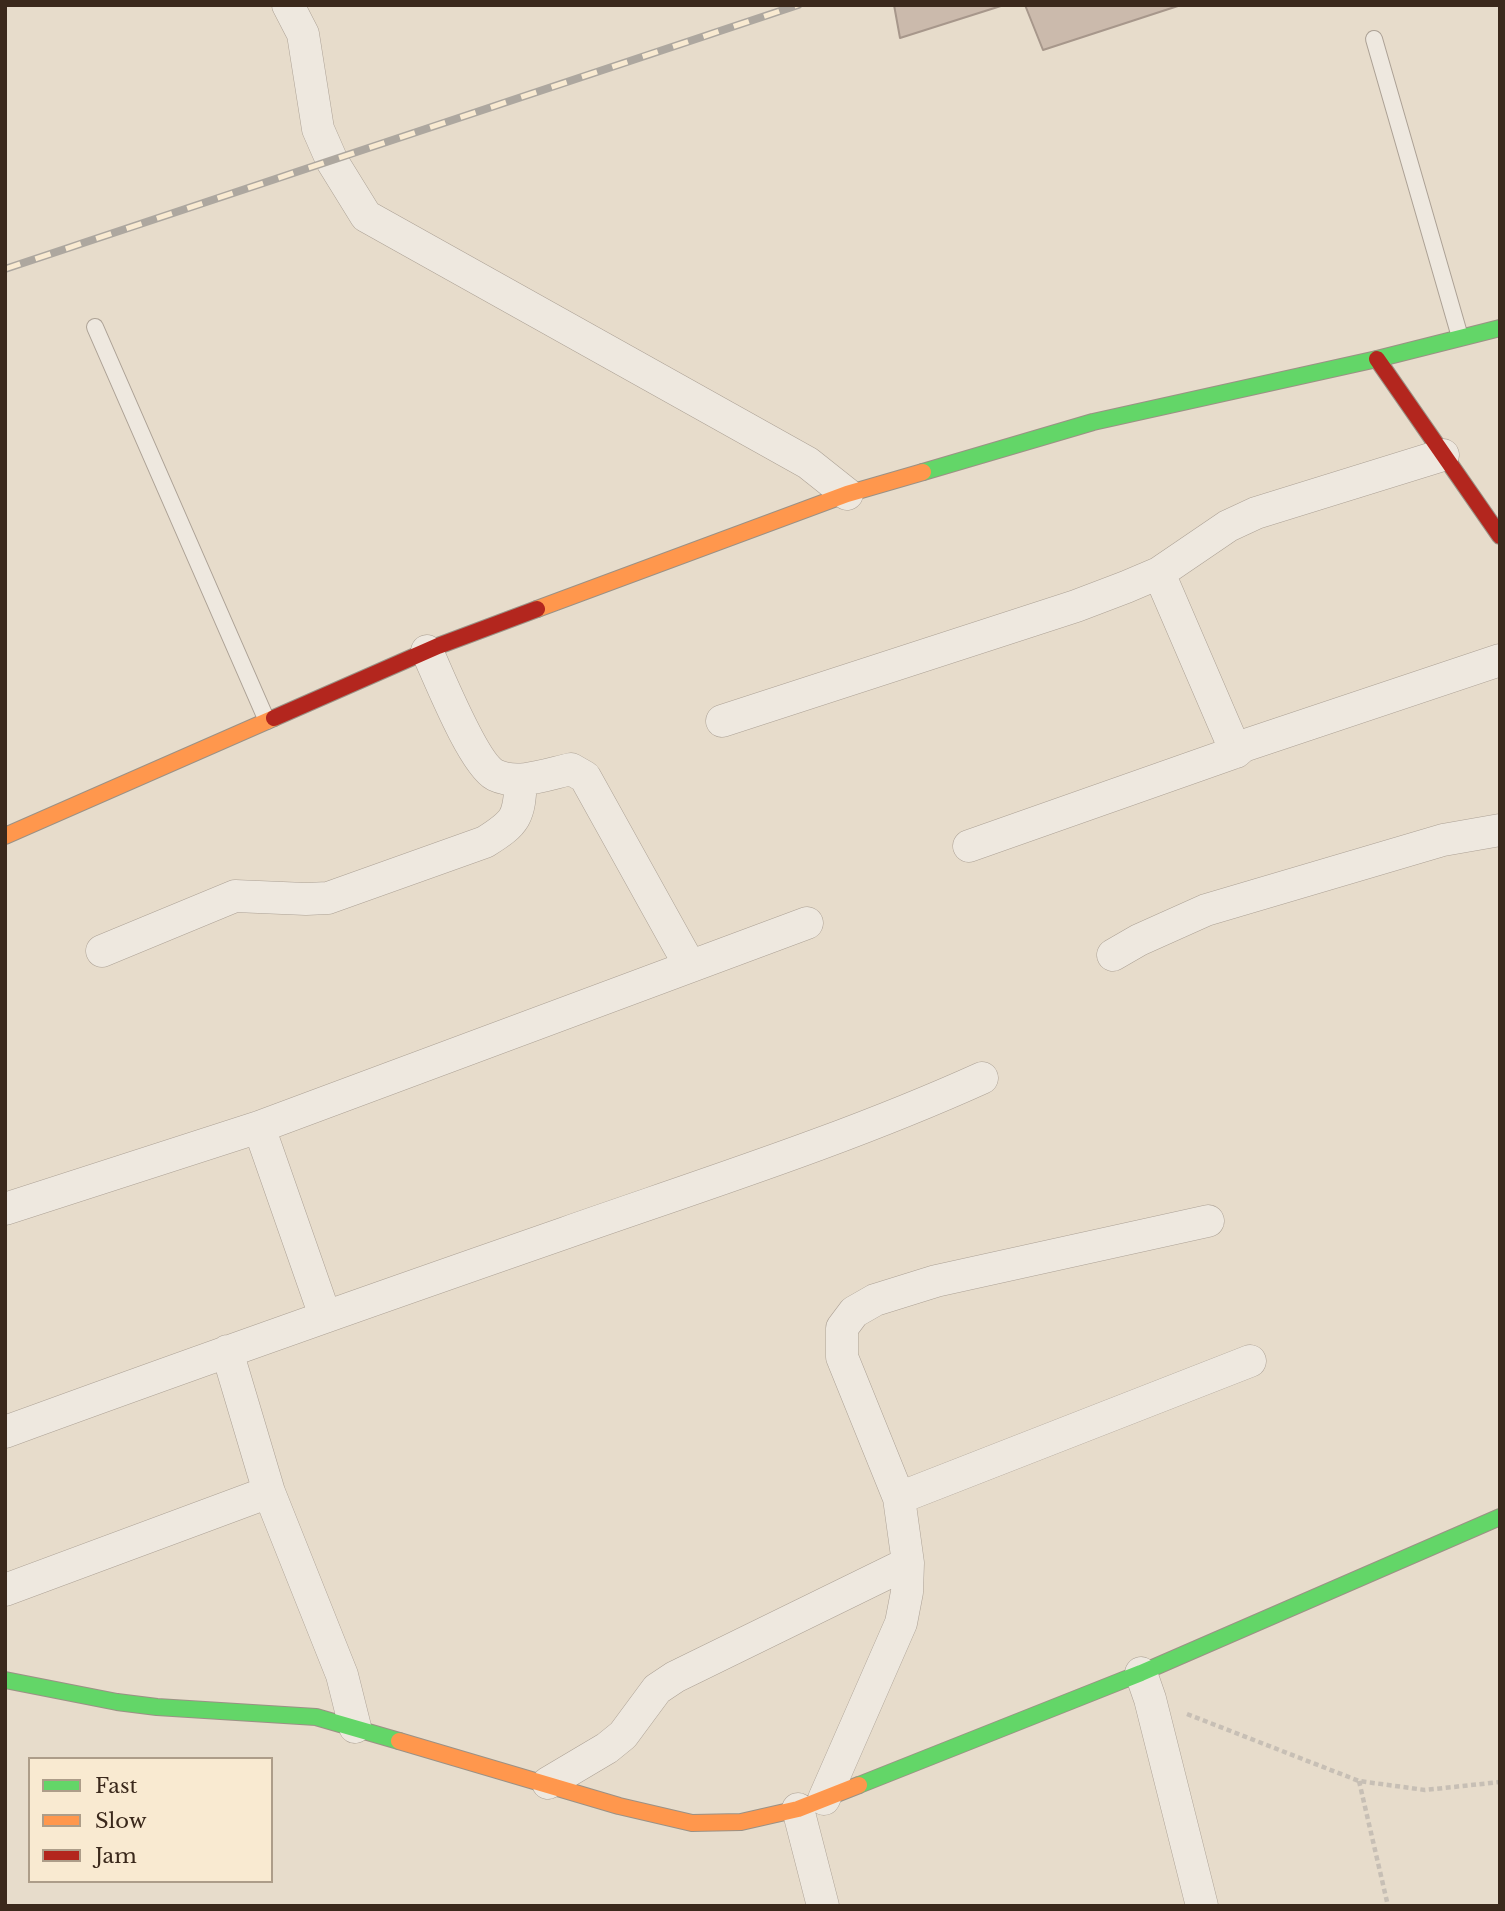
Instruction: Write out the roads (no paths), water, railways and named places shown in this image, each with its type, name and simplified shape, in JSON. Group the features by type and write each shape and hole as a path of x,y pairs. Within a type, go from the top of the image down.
{"street":[{"path":"288,5 303,34 318,129 332,161 366,216 808,463 847,494"},
{"path":"5,836 427,651 847,494 1093,422 1377,359 1500,328"},
{"path":"1377,359 1500,536"},
{"path":"722,721 1076,606 1159,573 1228,526 1256,513 1443,455"},
{"path":"1159,573 1237,751"},
{"path":"427,651 478,758 495,775 521,780 571,769 585,778 690,966"},
{"path":"969,846 1237,751 1243,746 1500,660"},
{"path":"102,951 235,896 328,898 485,842 508,827 520,808 521,780"},
{"path":"1113,955 1139,940 1206,910 1443,840 1500,830"},
{"path":"5,1209 259,1127 807,923"},
{"path":"5,1432 325,1316 818,1145 911,1110 982,1078"},
{"path":"259,1127 325,1316"},
{"path":"823,1906 811,1804 901,1623 907,1592 908,1563 899,1498 842,1357 842,1328 854,1312 875,1300 936,1281 1208,1221"},
{"path":"227,1351 269,1493 342,1675 355,1727"},
{"path":"899,1498 1250,1362"},
{"path":"5,1590 269,1493"},
{"path":"5,1679 117,1702 316,1717 619,1805 692,1822 741,1822 811,1804 1145,1686 1500,1517"},
{"path":"548,1783 607,1748 623,1735 657,1689 675,1677 908,1563"},
{"path":"1145,1686 1202,1906"}],"lane":[{"path":"1374,39 1460,337"},
{"path":"95,327 267,721"}],"railway":[{"path":"5,269 798,5"}]}
